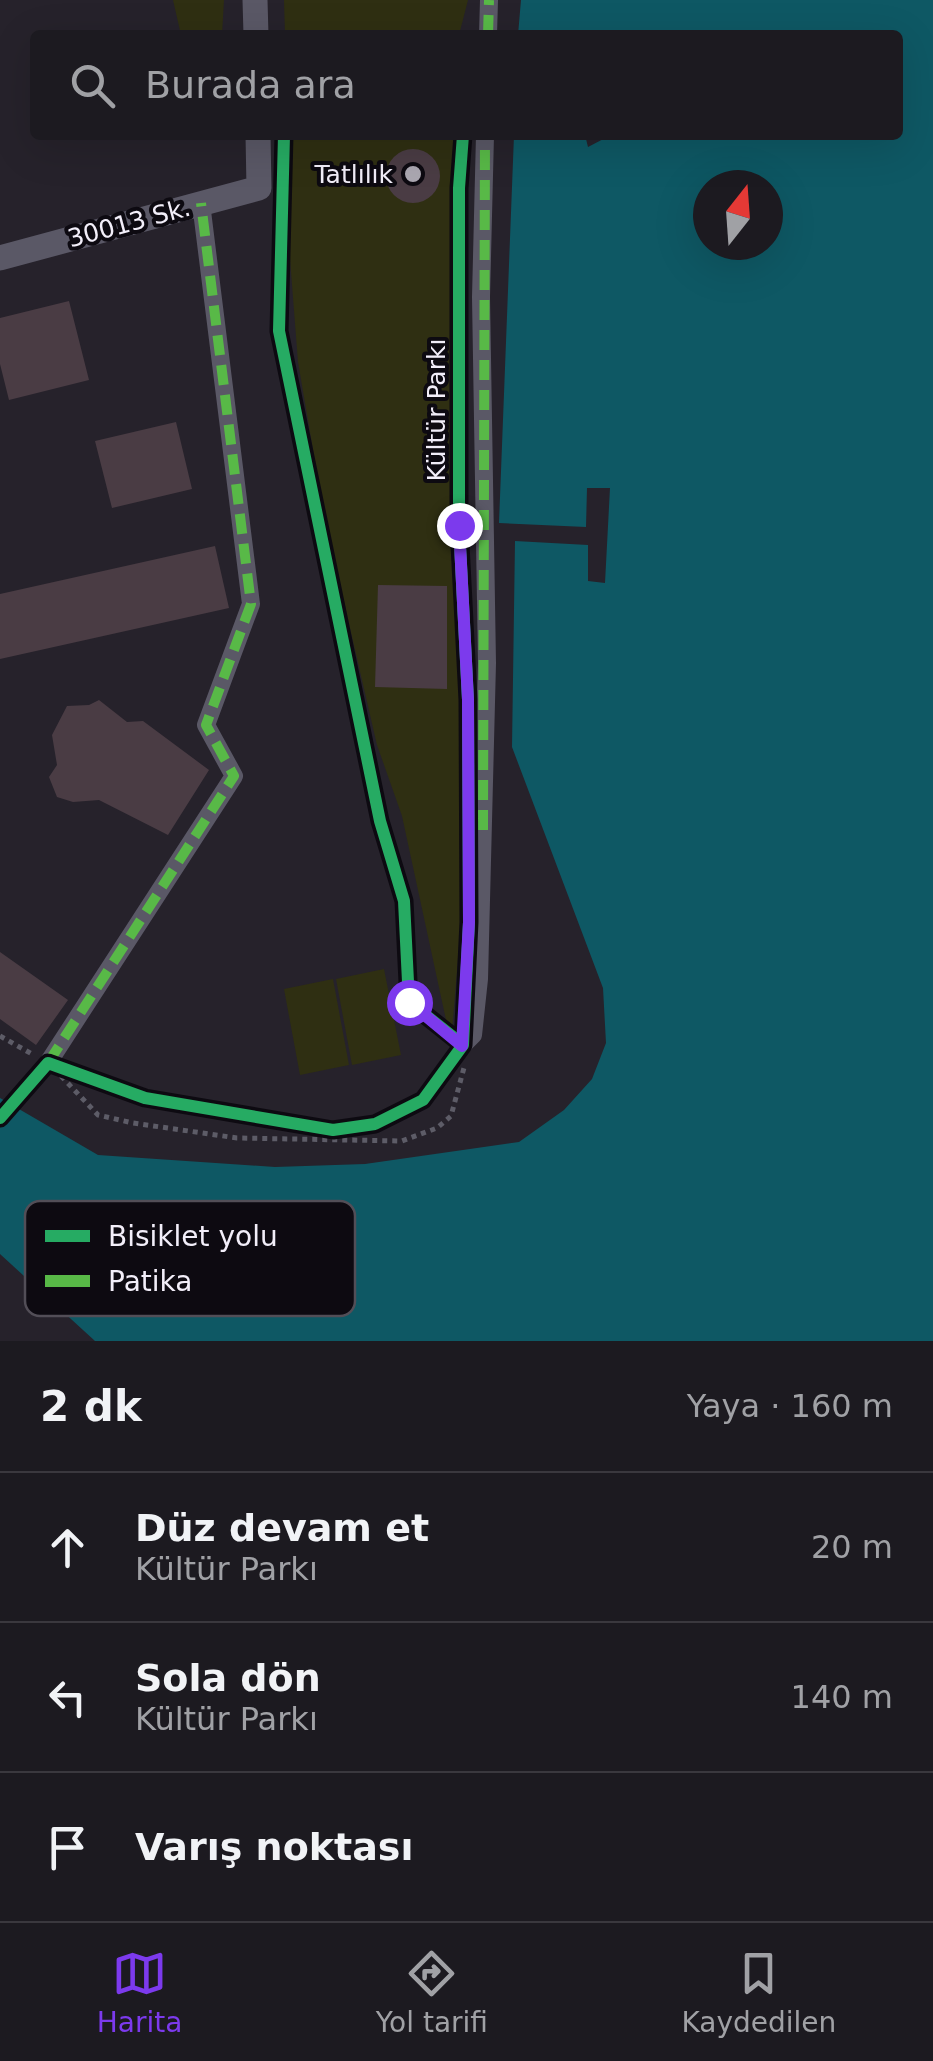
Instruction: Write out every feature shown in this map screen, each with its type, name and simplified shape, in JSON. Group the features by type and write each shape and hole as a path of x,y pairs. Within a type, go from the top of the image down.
{"street":[{"path":"255,0 256,30"},
{"path":"488,30 489,0"},
{"name":"30013 Sk.","path":"0,258 259,188 258,140"},
{"name":"Kültür Parkı","path":"462,1047 480,979 487,663 482,296 486,140"},
{"path":"48,1063 234,776 206,725 251,604 202,204"}],"path":[{"path":"0,1036 48,1063 80,1074"},
{"path":"48,1063 98,1114 133,1123 237,1138 402,1141 437,1128 450,1116 462,1047"},
{"path":"304,1124 333,1130 375,1124"}],"shaded area":[{"path":"173,0 224,0 222,30 180,30"},
{"path":"284,0 468,0 460,30 285,30"},
{"path":"289,140 455,140 463,251 464,434 459,525 468,700 463,898 451,1043 402,816 377,745 325,520 298,362 289,246"},
{"path":"384,969 401,1055 352,1065 336,979"},
{"path":"333,979 349,1065 300,1075 284,989"}],"water":[{"path":"521,0 933,0 933,1341 95,1341 68,1316 355,1316 355,1201 25,1201 25,1277 0,1254 0,1098 98,1155 275,1167 365,1164 519,1142 564,1110 592,1079 606,1043 603,988 512,747 515,541 588,545 588,581 605,583 610,488 587,488 586,527 499,523 514,140 586,140 588,147 601,140 903,140 903,30 518,30"}],"building":[{"name":"Tatlılık","path":"413,149 432,157 440,176 432,195 413,203 394,195 386,176 394,157"},
{"path":"69,301 89,380 9,400 0,364 0,318"},
{"path":"176,422 192,489 112,508 95,441"},
{"path":"215,546 229,608 0,659 0,594"},
{"path":"378,585 447,586 447,689 375,687"},
{"path":"99,700 127,722 143,721 209,770 168,835 99,800 73,802 57,797 49,777 57,765 52,735 67,706 89,705"},
{"path":"0,952 68,1000 36,1045 0,1019"}],"marked path":[{"path":"488,30 489,0"},
{"path":"483,830 485,140"},
{"path":"48,1063 234,776 206,725 251,604 201,203"}],"cycle path":[{"path":"284,140 279,331 380,821 404,901 409,1002 463,1045"},
{"path":"0,1118 48,1063 145,1098 333,1130 375,1124 423,1100 463,1045 469,922 468,700 459,525 459,188 463,140"}],"place":[{"name":"Tatlılık","path":"413,174"}],"route":[{"path":"409,1002 462,1046 466,1033 469,922 468,700 459,525"}]}
